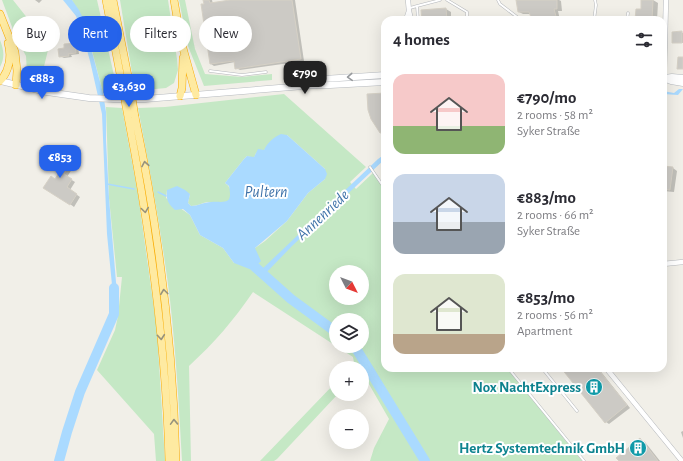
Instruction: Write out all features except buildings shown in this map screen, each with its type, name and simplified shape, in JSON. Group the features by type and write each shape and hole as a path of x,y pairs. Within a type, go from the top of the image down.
{"highway":[{"path":"106,0 122,84 132,117 156,230 165,295 172,368 176,461"},
{"path":"112,0 130,86 132,117 161,334 169,461"},
{"path":"174,0 177,16"},
{"path":"0,14 9,47 10,58 4,76 0,81"},
{"path":"5,30 15,52 17,71 16,85"},
{"path":"180,96 182,88 184,52"},
{"path":"185,52 196,95"}],"main road":[{"path":"316,85 324,79 381,75"},
{"path":"667,78 672,77 681,80"},
{"path":"0,81 47,92 89,98 114,99 145,99 316,85 381,82"}],"street":[{"path":"407,16 408,0"},
{"path":"666,0 666,16"},
{"path":"408,9 410,16"},
{"path":"667,264 683,262"},
{"path":"609,372 682,461"}],"lane":[{"path":"408,9 440,0"},
{"path":"447,0 467,12 467,16"},
{"path":"498,0 500,4 516,16"},
{"path":"595,0 595,16"},
{"path":"417,6 418,16"},
{"path":"210,71 242,75 266,72"},
{"path":"370,167 381,183"},
{"path":"511,372 584,461"},
{"path":"545,372 577,411"}],"green space":[{"path":"2,0 13,0 26,16 12,16 12,27"},
{"path":"72,0 97,0 101,16 79,16"},
{"path":"120,0 168,0 170,16 130,16 130,52 176,52 178,70 174,83 166,88 135,91"},
{"path":"179,0 185,0 188,16 182,16"},
{"path":"191,29 195,49 205,74 242,77 272,74 272,80 204,86 190,52"},
{"path":"0,40 3,60 0,67"},
{"path":"24,52 48,52 40,83 33,82 27,73 26,56"},
{"path":"92,52 109,52 118,93 103,93"},
{"path":"284,94 366,167 350,182 356,189 374,172 381,183 381,372 510,372 582,461 427,461 369,369 369,361 364,361 363,359 363,361 354,361 353,357 347,353 369,353 369,313 329,313 329,341 253,292 223,331 189,366 191,461 182,461 176,360 170,300 160,227 138,108 165,107","holes":["287,135 325,169 325,179 308,193 287,221 265,241 234,263 223,248 200,235 190,215 166,198 167,190 190,194 188,203 191,206 207,202 228,201 231,191 225,183 244,159 247,156 254,158 256,153 264,150"]},
{"path":"106,107 122,108 138,194 157,330 165,461 156,461 154,434 97,370 115,330 122,277 117,277 109,198"},
{"path":"369,371 425,461 370,461 374,448 389,419 369,384"},
{"path":"329,389 329,401 331,401 277,459 274,461 260,461"}],"water":[{"path":"63,0 72,0 82,16 76,16"},
{"path":"88,52 92,52 103,93 106,112 109,198 117,294 115,302 107,234 102,114"},
{"path":"679,89 683,89 678,95 667,94 667,92 674,93"},
{"name":"Pultern","path":"281,134 287,135 325,169 327,174 325,179 308,193 287,221 255,248 261,261 252,270 234,263 223,248 200,235 190,215 183,209 175,210 169,204 167,199 167,190 177,186 185,190 190,194 188,203 191,206 208,202 227,201 230,197 230,192 229,186 225,183 244,159 247,156 254,157 258,149 264,150 271,140"},
{"name":"Annenriede","path":"381,157 381,163 292,246 264,275 260,271"}],"waterway":[{"path":"107,184 134,189"},
{"path":"158,192 166,196"},
{"path":"255,267 291,299 329,327"},
{"name":"Pultern","path":"59,461 80,392 114,314 114,288"},
{"path":"359,353 425,461"}],"place":[{"name":"Nox NachtExpress","path":"594,387"},
{"name":"Hertz Systemtechnik GmbH","path":"638,448"}]}
